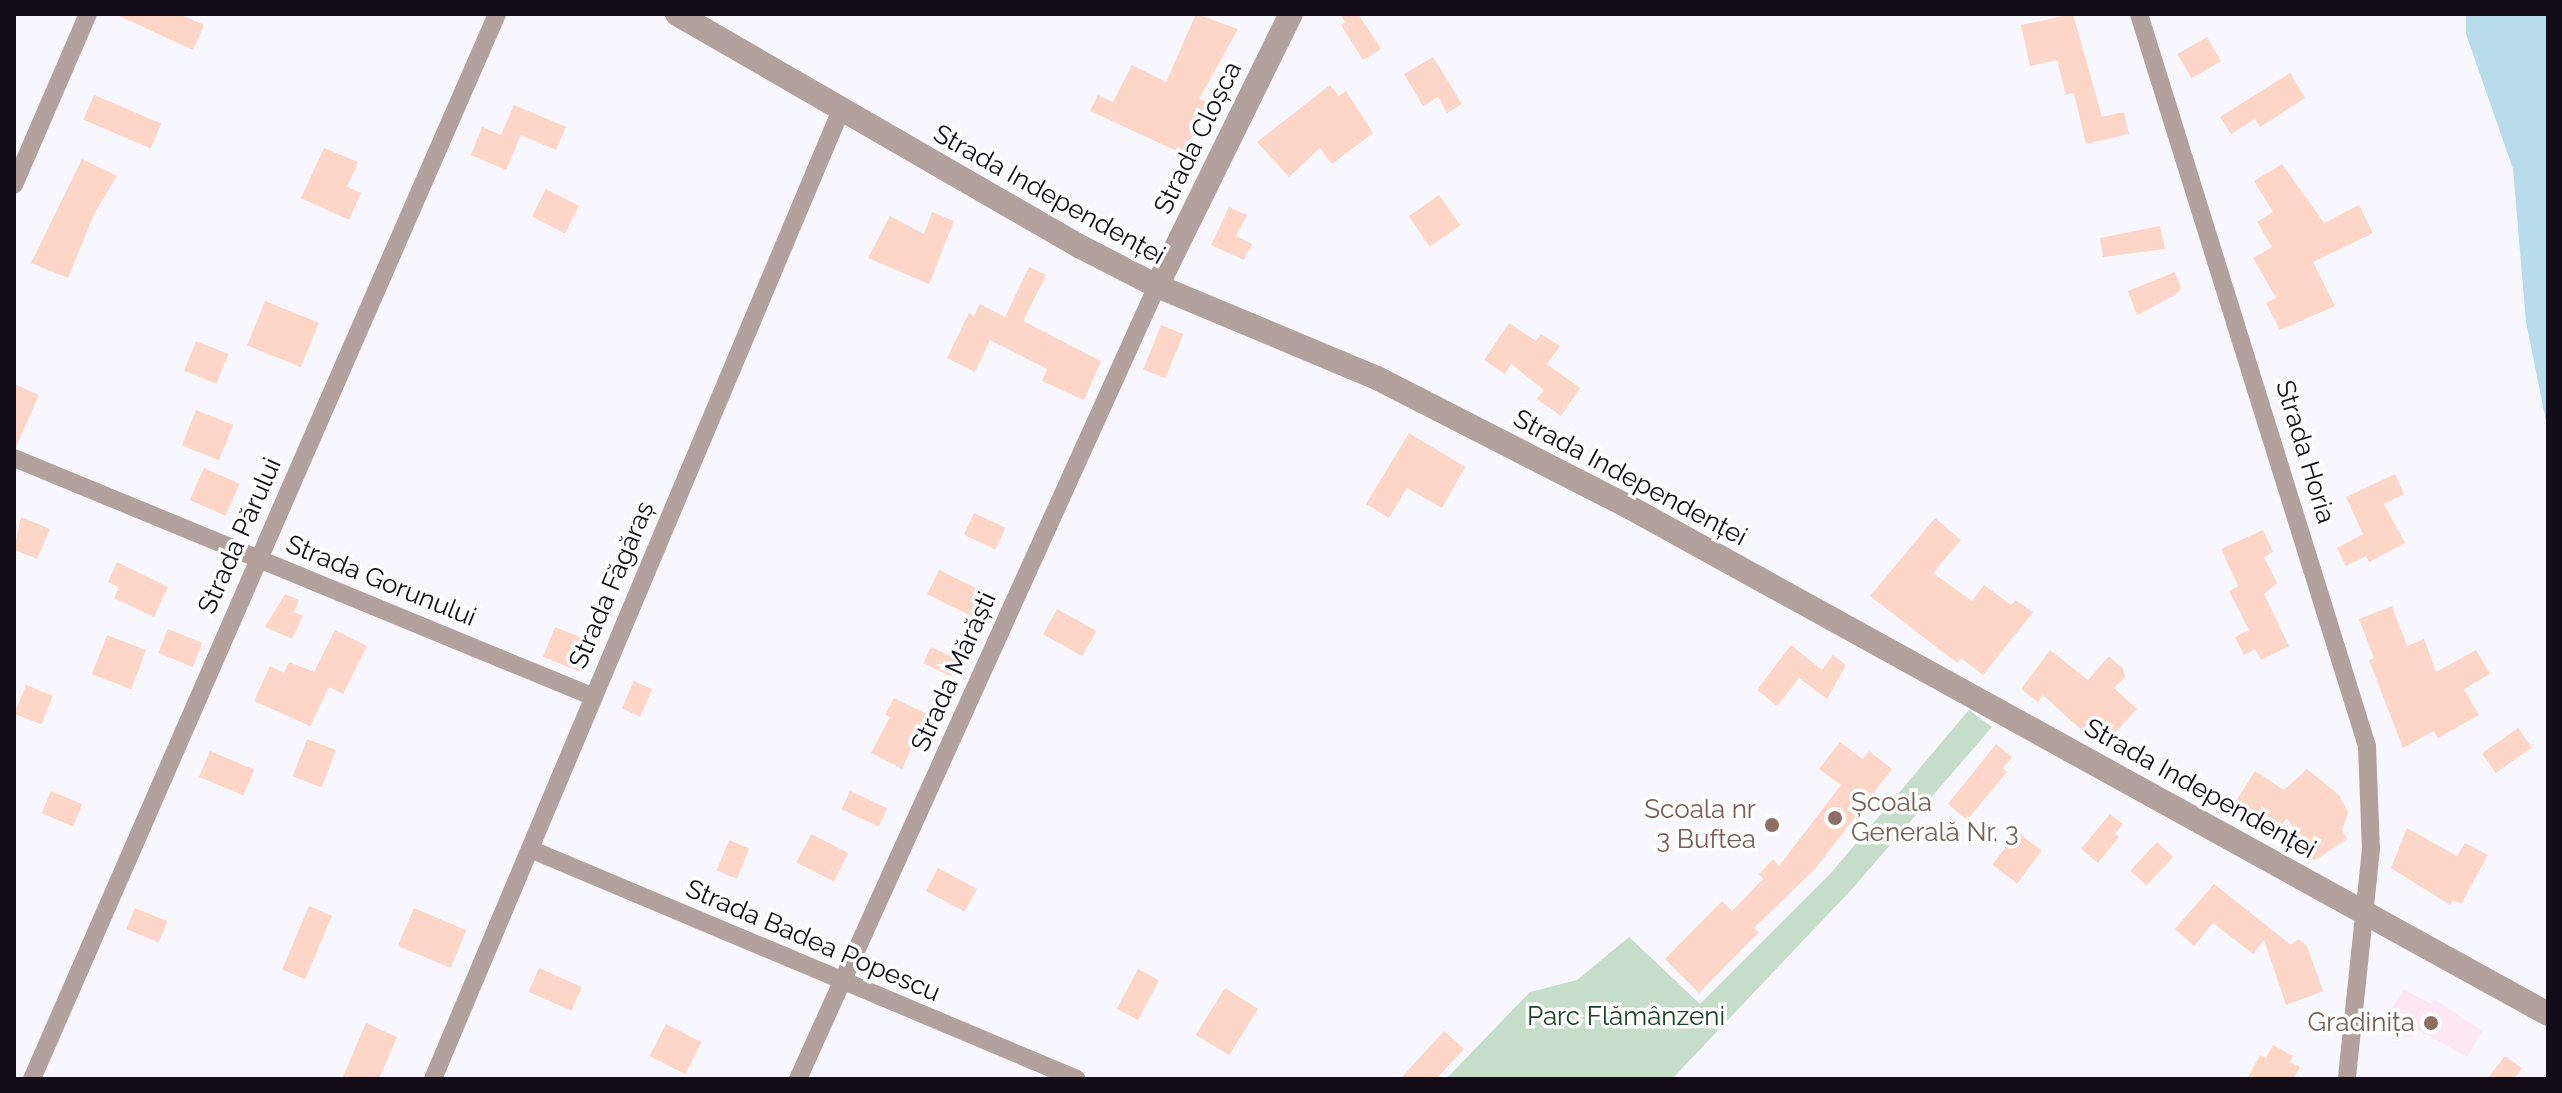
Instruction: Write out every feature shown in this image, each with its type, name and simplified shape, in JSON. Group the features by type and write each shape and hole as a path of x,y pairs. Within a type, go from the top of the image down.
{"street":[{"path":"14,185 88,14"},
{"name":"Strada Părului","path":"32,1079 497,14"},
{"name":"Strada Independenței","path":"677,14 840,112 1157,286 1377,378 1606,496 1901,653 2362,913 2548,1014"},
{"name":"Strada Cloșca","path":"1157,286 1291,14"},
{"name":"Strada Horia","path":"2139,14 2359,714 2372,807 2347,1079"},
{"name":"Strada Făgăraș","path":"433,1079 840,112"},
{"name":"Strada Mărăști","path":"798,1079 1157,286"},
{"name":"Strada Gorunului","path":"14,458 594,697"},
{"name":"Strada Badea Popescu","path":"530,849 1077,1079"}],"shaded area":[{"name":"Gradinița","path":"2403,989 2431,1004 2434,999 2482,1031 2467,1057 2418,1030 2412,1040 2391,1028 2396,1019 2389,1015"}],"green space":[{"name":"Parc Flămânzeni","path":"1969,710 1992,727 1852,889 1672,1079 1446,1079 1530,992 1577,980 1629,937 1700,1004 1831,873"}],"water":[{"path":"2466,14 2548,14 2548,431 2526,322 2513,169 2466,34"}],"building":[{"path":"115,14 180,14 204,25 193,50"},
{"path":"1196,14 1238,29 1199,99 1208,103 1190,140 1199,144 1192,158 1090,111 1098,95 1113,102 1132,65 1166,82"},
{"path":"1340,14 1358,14 1381,49 1363,60 1341,25 1345,22"},
{"path":"2073,14 2102,117 2124,112 2129,134 2086,144 2074,93 2066,95 2057,60 2030,66 2021,25"},
{"path":"2207,37 2221,61 2192,78 2178,54"},
{"path":"1433,57 1462,104 1447,113 1438,97 1423,106 1404,74"},
{"path":"2290,73 2305,98 2260,127 2255,119 2231,134 2220,117"},
{"path":"1330,85 1339,96 1346,91 1373,133 1332,164 1320,148 1289,177 1257,142"},
{"path":"94,95 161,124 151,148 83,120"},
{"path":"514,105 566,127 556,150 521,135 506,170 471,155 482,127 501,135"},
{"path":"324,148 358,162 347,187 361,193 349,220 301,198"},
{"path":"82,159 117,176 95,212 68,278 31,263"},
{"path":"2282,164 2324,223 2359,205 2373,233 2313,262 2335,306 2280,330 2266,303 2276,298 2253,258 2272,247 2257,222 2273,212 2254,181"},
{"path":"546,189 579,206 565,233 532,217"},
{"path":"1439,195 1460,225 1430,247 1409,216"},
{"path":"1229,207 1247,215 1236,236 1252,244 1244,260 1211,245"},
{"path":"932,212 954,221 929,284 868,258 890,216 924,234"},
{"path":"2160,226 2165,249 2103,257 2100,238"},
{"path":"1029,267 1046,275 1023,321 1101,361 1084,400 1042,381 1047,369 990,340 975,372 947,358 969,313 974,316 980,304 1005,317"},
{"path":"2175,272 2181,288 2175,295 2137,315 2128,291"},
{"path":"265,301 319,323 301,367 247,346"},
{"path":"1509,323 1536,341 1541,334 1560,346 1547,364 1580,388 1561,416 1537,399 1544,390 1511,364 1505,374 1484,360"},
{"path":"1161,325 1183,334 1165,378 1143,370"},
{"path":"196,341 228,354 216,384 184,371"},
{"path":"14,384 39,395 16,447 14,446"},
{"path":"196,410 233,425 219,460 182,445"},
{"path":"1409,433 1465,467 1442,508 1407,488 1389,518 1366,504"},
{"path":"204,468 240,484 225,516 190,500"},
{"path":"2395,474 2404,494 2384,504 2405,543 2369,562 2366,556 2346,566 2337,548 2363,534 2346,497"},
{"path":"974,513 1006,528 996,550 964,535"},
{"path":"21,517 50,529 37,559 14,550"},
{"path":"1935,518 1961,540 1933,573 1972,601 1984,585 2011,605 2016,600 2033,612 1983,675 1961,658 1957,663 1870,596"},
{"path":"2263,530 2273,552 2264,557 2277,583 2264,594 2289,646 2261,660 2255,649 2244,655 2235,637 2249,630 2229,591 2238,586 2221,549"},
{"path":"117,562 168,587 154,617 114,598 119,587 108,582"},
{"path":"939,570 987,593 975,618 927,594"},
{"path":"285,594 299,600 294,612 303,616 292,639 265,627"},
{"path":"2392,606 2407,646 2424,639 2436,672 2476,650 2490,674 2464,689 2479,715 2438,738 2434,731 2403,748 2369,660 2374,658 2359,619"},
{"path":"1057,609 1096,631 1082,656 1043,634"},
{"path":"555,627 592,642 580,672 543,657"},
{"path":"168,629 202,643 193,667 158,653"},
{"path":"335,630 367,646 343,694 329,687 310,726 254,701 270,666 284,673 289,662 314,672"},
{"path":"107,635 146,650 131,689 92,674"},
{"path":"1791,645 1822,670 1833,655 1846,665 1827,699 1799,678 1777,706 1757,690"},
{"path":"931,647 959,660 951,676 923,663"},
{"path":"2050,650 2088,680 2109,656 2123,669 2125,677 2114,688 2137,709 2101,748 2043,695 2038,702 2021,689"},
{"path":"634,681 652,689 640,717 622,708"},
{"path":"26,685 53,696 41,725 14,714"},
{"path":"894,698 927,714 902,769 871,753 890,717 885,715"},
{"path":"2518,728 2532,748 2496,773 2482,753"},
{"path":"307,739 336,750 322,787 293,776"},
{"path":"1840,742 1863,759 1869,751 1892,769 1815,869 1754,928 1759,932 1699,993 1665,959 1722,901 1732,911 1763,879 1759,874 1773,859 1779,866 1841,785 1819,769"},
{"path":"1996,744 2012,757 2003,768 2007,772 1967,820 1948,804"},
{"path":"210,751 254,770 243,796 199,777"},
{"path":"2307,769 2339,795 2348,812 2342,830 2347,839 2314,861 2287,818 2278,829 2234,804 2255,771 2284,790"},
{"path":"51,791 82,804 73,826 42,813"},
{"path":"850,791 887,808 879,826 842,809"},
{"path":"2110,814 2123,824 2115,834 2119,837 2098,863 2081,849"},
{"path":"2407,828 2457,856 2465,843 2488,855 2461,904 2453,900 2450,905 2391,868"},
{"path":"2017,832 2042,851 2017,883 1992,865"},
{"path":"811,834 848,853 834,882 796,863"},
{"path":"729,840 749,848 737,879 717,871"},
{"path":"2157,842 2173,857 2146,886 2130,871"},
{"path":"938,868 977,889 965,912 926,891"},
{"path":"2214,884 2291,945 2298,939 2307,946 2323,991 2286,1005 2264,940 2253,954 2213,923 2194,946 2175,929"},
{"path":"309,906 332,916 305,979 282,970"},
{"path":"135,908 167,921 159,942 126,929"},
{"path":"414,908 466,930 450,968 398,946"},
{"path":"539,968 582,987 571,1011 528,992"},
{"path":"1138,969 1159,980 1138,1020 1117,1009"},
{"path":"1225,988 1258,1009 1229,1055 1196,1035"},
{"path":"366,1023 397,1037 379,1079 342,1079"},
{"path":"666,1024 702,1042 685,1074 650,1056"},
{"path":"1444,1031 1464,1049 1436,1079 1400,1079"},
{"path":"2273,1045 2293,1056 2290,1062 2300,1067 2294,1079 2247,1079 2260,1055 2266,1058"},
{"path":"2505,1056 2522,1068 2514,1079 2487,1079"}],"place":[{"name":"Școala Generală Nr. 3","path":"1835,818"},
{"name":"Scoala nr 3 Buftea","path":"1772,825"},
{"name":"Gradinița","path":"2431,1023"}]}
